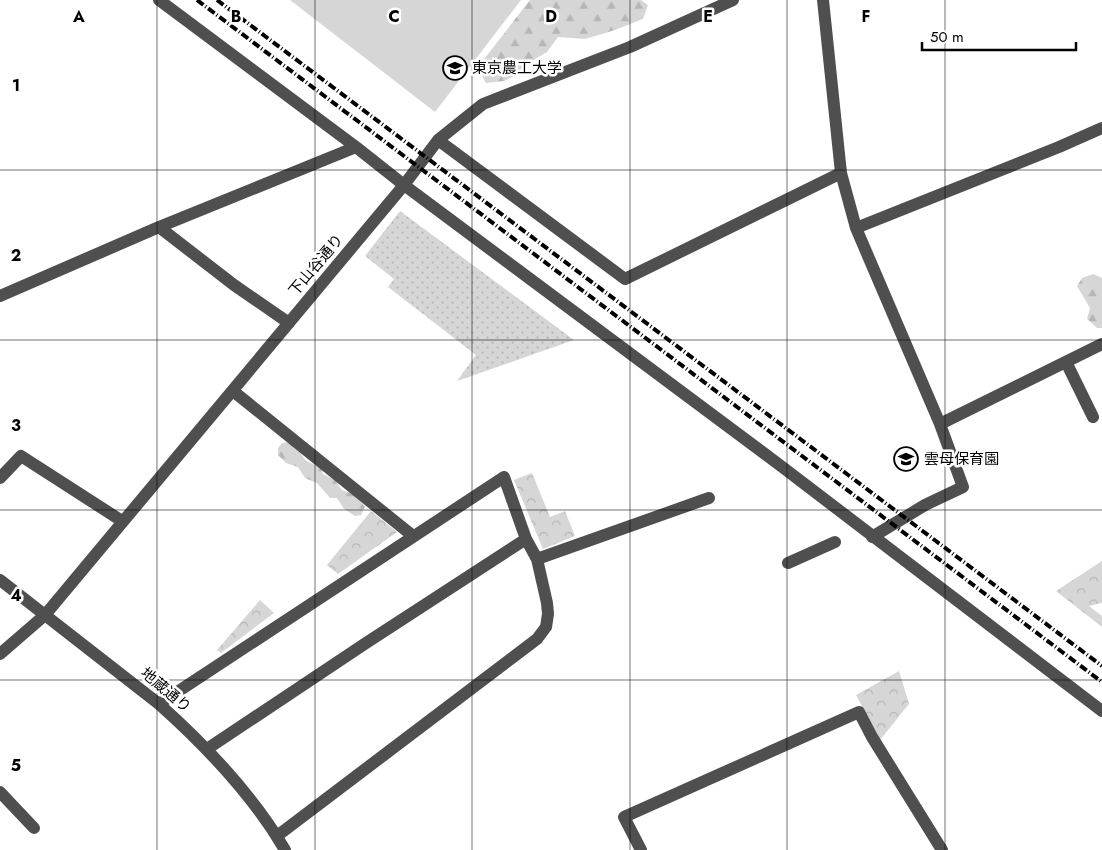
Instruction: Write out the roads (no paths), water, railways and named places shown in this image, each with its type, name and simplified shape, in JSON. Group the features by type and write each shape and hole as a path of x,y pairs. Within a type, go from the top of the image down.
{"street":[{"path":"160,0 404,185 765,454 1102,711"},
{"name":"下山谷通り","path":"0,654 45,615 404,185 438,140 482,104 630,47 733,0"},
{"path":"823,0 841,173 856,228 940,424 962,487 872,537"},
{"path":"856,228 1102,128"},
{"path":"438,140 625,279 841,173"},
{"path":"0,296 72,264 356,148"},
{"path":"159,228 234,285 289,323"},
{"path":"940,424 1102,344"},
{"path":"1066,362 1093,417"},
{"path":"233,391 413,536"},
{"path":"0,478 21,456 122,521"},
{"path":"159,704 504,477 526,539 537,559 548,614 546,627 537,639 277,836"},
{"path":"537,559 708,498"},
{"path":"207,749 526,539"},
{"path":"788,563 836,542"},
{"name":"地蔵通り","path":"0,580 159,704 207,749 277,836 285,850"},
{"path":"641,850 624,817 860,712 872,737 942,850"},
{"path":"0,792 34,828"}],"railway":[{"path":"197,0 1102,682"},
{"path":"217,0 1102,666"}],"place":[{"name":"東京農工大学","path":"455,68"},
{"name":"雲母保育園","path":"906,459"}]}
